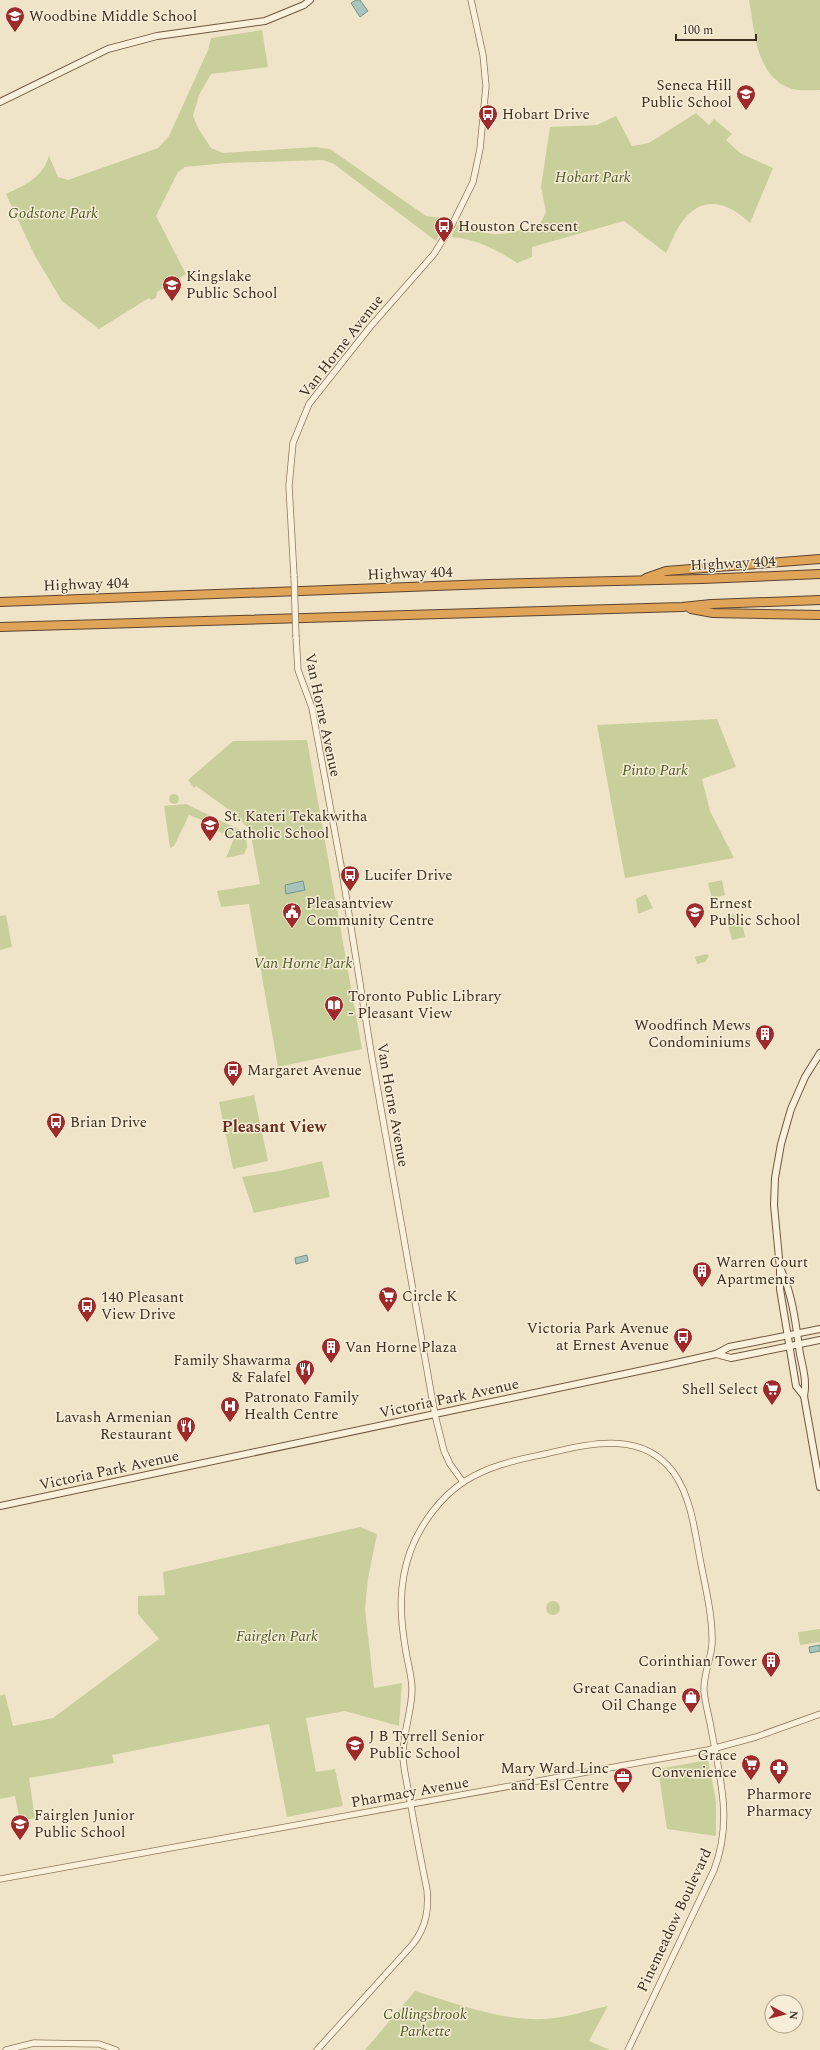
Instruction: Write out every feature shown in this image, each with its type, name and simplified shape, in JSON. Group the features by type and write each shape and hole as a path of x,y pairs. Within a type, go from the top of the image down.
{"highway":[{"path":"638,580 666,571 820,559"},
{"name":"Highway 404","path":"1,601 820,574"},
{"path":"0,627 682,607 711,604 820,600"},
{"path":"682,607 713,613 820,615"}],"main road":[{"path":"0,102 108,49 157,36 264,21 310,0"},
{"path":"804,1396 796,1386 780,1288 780,1269 774,1205 775,1178 781,1144 791,1109 805,1077 820,1053"},
{"path":"780,1269 788,1285 797,1333 806,1386 804,1396 820,1487"},
{"name":"Victoria Park Avenue","path":"0,1506 435,1415 716,1354 729,1347 820,1329"},
{"name":"Victoria Park Avenue","path":"716,1354 731,1358 820,1340"}],"street":[{"name":"Van Horne Avenue","path":"464,1482 450,1464 444,1450 435,1415 312,708 298,670 289,486 293,443 309,404 370,327 434,254 452,225 473,182 480,149 486,86 483,55 471,0"},
{"name":"Pinemeadow Boulevard","path":"317,2050 413,1944 424,1926 428,1910 427,1894 403,1760 412,1688 402,1628 400,1603 403,1578 414,1544 432,1512 464,1482 501,1464 602,1442 623,1443 639,1447 656,1456 672,1470 690,1507 712,1633 712,1646 704,1688 724,1814 724,1839 719,1856 628,2050"},
{"name":"Pharmacy Avenue","path":"0,1879 714,1748 783,1729 820,1714"},
{"path":"6,2050 34,2043 99,2044 116,2050"}],"green space":[{"path":"749,0 820,0 820,90 792,89 780,83 771,74 764,64 755,39"},
{"name":"Godstone Park","path":"262,30 268,67 211,74 199,95 193,116 198,128 211,148 223,153 316,147 330,149 426,216 449,219 436,241 334,164 323,160 226,163 185,167 178,172 156,216 186,274 157,292 156,298 151,300 149,298 99,329 62,301 35,256 6,194 32,180 42,170 49,156 58,177 68,180 158,148 169,136 208,50 211,38"},
{"name":"Hobart Park","path":"696,113 709,125 714,119 732,134 726,140 740,153 773,168 750,223 733,210 724,206 707,204 698,207 682,222 666,253 624,221 532,247 532,257 517,263 501,253 477,242 451,237 460,220 470,227 489,234 509,233 540,224 546,212 541,187 550,127 597,125 616,116 632,146 649,143"},
{"name":"Pinto Park","path":"717,719 736,767 702,779 710,811 734,858 625,878 597,725"},
{"name":"Van Horne Park","path":"307,740 362,1049 278,1067 249,904 221,907 217,891 260,884 250,830 232,812 196,786 194,788 188,780 233,741"},
{"path":"172,794 176,794 179,799 176,804 172,804 169,801 169,797"},
{"path":"186,804 238,829 246,836 247,847 244,854 226,858 234,838 201,824 202,820 189,815 174,846 170,848 164,806"},
{"path":"722,880 725,895 712,899 708,883"},
{"path":"646,894 653,908 638,914 636,899"},
{"path":"740,913 745,937 732,940 726,916"},
{"path":"6,915 12,947 0,950 0,916"},
{"path":"707,954 709,956 705,962 697,964 695,957"},
{"path":"254,1095 268,1161 233,1169 219,1102"},
{"path":"322,1161 330,1197 254,1213 242,1177 280,1171"},
{"name":"Fairglen Park","path":"360,1527 377,1534 368,1578 365,1609 374,1688 402,1683 399,1726 345,1711 306,1718 316,1772 335,1769 343,1806 287,1817 269,1724 112,1755 114,1763 29,1778 35,1818 20,1821 15,1796 0,1799 0,1696 5,1694 13,1726 53,1718 159,1639 138,1614 138,1596 165,1595 163,1572"},
{"path":"553,1601 558,1603 560,1608 558,1613 553,1615 548,1613 546,1608 548,1603"},
{"path":"820,1629 820,1642 800,1645 798,1632"},
{"path":"708,1760 716,1801 716,1836 667,1829 658,1769"},
{"name":"Collingsbrook Parkette","path":"415,1991 479,2011 528,2019 561,2017 608,2006 589,2041 610,2050 365,2050"}],"water":[{"path":"356,0 360,0 368,11 360,17 351,3"},
{"path":"303,881 305,890 286,894 285,885"},
{"path":"307,1255 308,1261 296,1264 295,1258"},
{"path":"820,1645 820,1651 810,1653 809,1647"}],"place":[{"name":"Woodbine Middle School","path":"15,33"},
{"name":"Seneca Hill Public School","path":"746,111"},
{"name":"Hobart Drive","path":"488,131"},
{"name":"Houston Crescent","path":"444,243"},
{"name":"Kingslake Public School","path":"172,302"},
{"name":"St. Kateri Tekakwitha Catholic School","path":"210,842"},
{"name":"Lucifer Drive","path":"350,892"},
{"name":"Pleasantview Community Centre","path":"292,929"},
{"name":"Ernest Public School","path":"695,929"},
{"name":"Toronto Public Library - Pleasant View","path":"334,1022"},
{"name":"Woodfinch Mews Condominiums","path":"765,1051"},
{"name":"Margaret Avenue","path":"233,1087"},
{"name":"Brian Drive","path":"56,1139"},
{"name":"Warren Court Apartments","path":"702,1288"},
{"name":"Circle K","path":"388,1313"},
{"name":"140 Pleasant View Drive","path":"87,1323"},
{"name":"Victoria Park Avenue at Ernest Avenue","path":"683,1354"},
{"name":"Van Horne Plaza","path":"331,1364"},
{"name":"Family Shawarma & Falafel","path":"305,1386"},
{"name":"Shell Select","path":"772,1406"},
{"name":"Patronato Family Health Centre","path":"230,1423"},
{"name":"Lavash Armenian Restaurant","path":"186,1443"},
{"name":"Corinthian Tower","path":"771,1678"},
{"name":"Great Canadian Oil Change","path":"691,1714"},
{"name":"J B Tyrrell Senior Public School","path":"355,1762"},
{"name":"Grace Convenience","path":"751,1781"},
{"name":"Pharmore Pharmacy","path":"779,1785"},
{"name":"Mary Ward Linc and Esl Centre","path":"623,1794"},
{"name":"Fairglen Junior Public School","path":"20,1841"}],"district":[{"name":"Pleasant View","path":"274,1126"}]}
